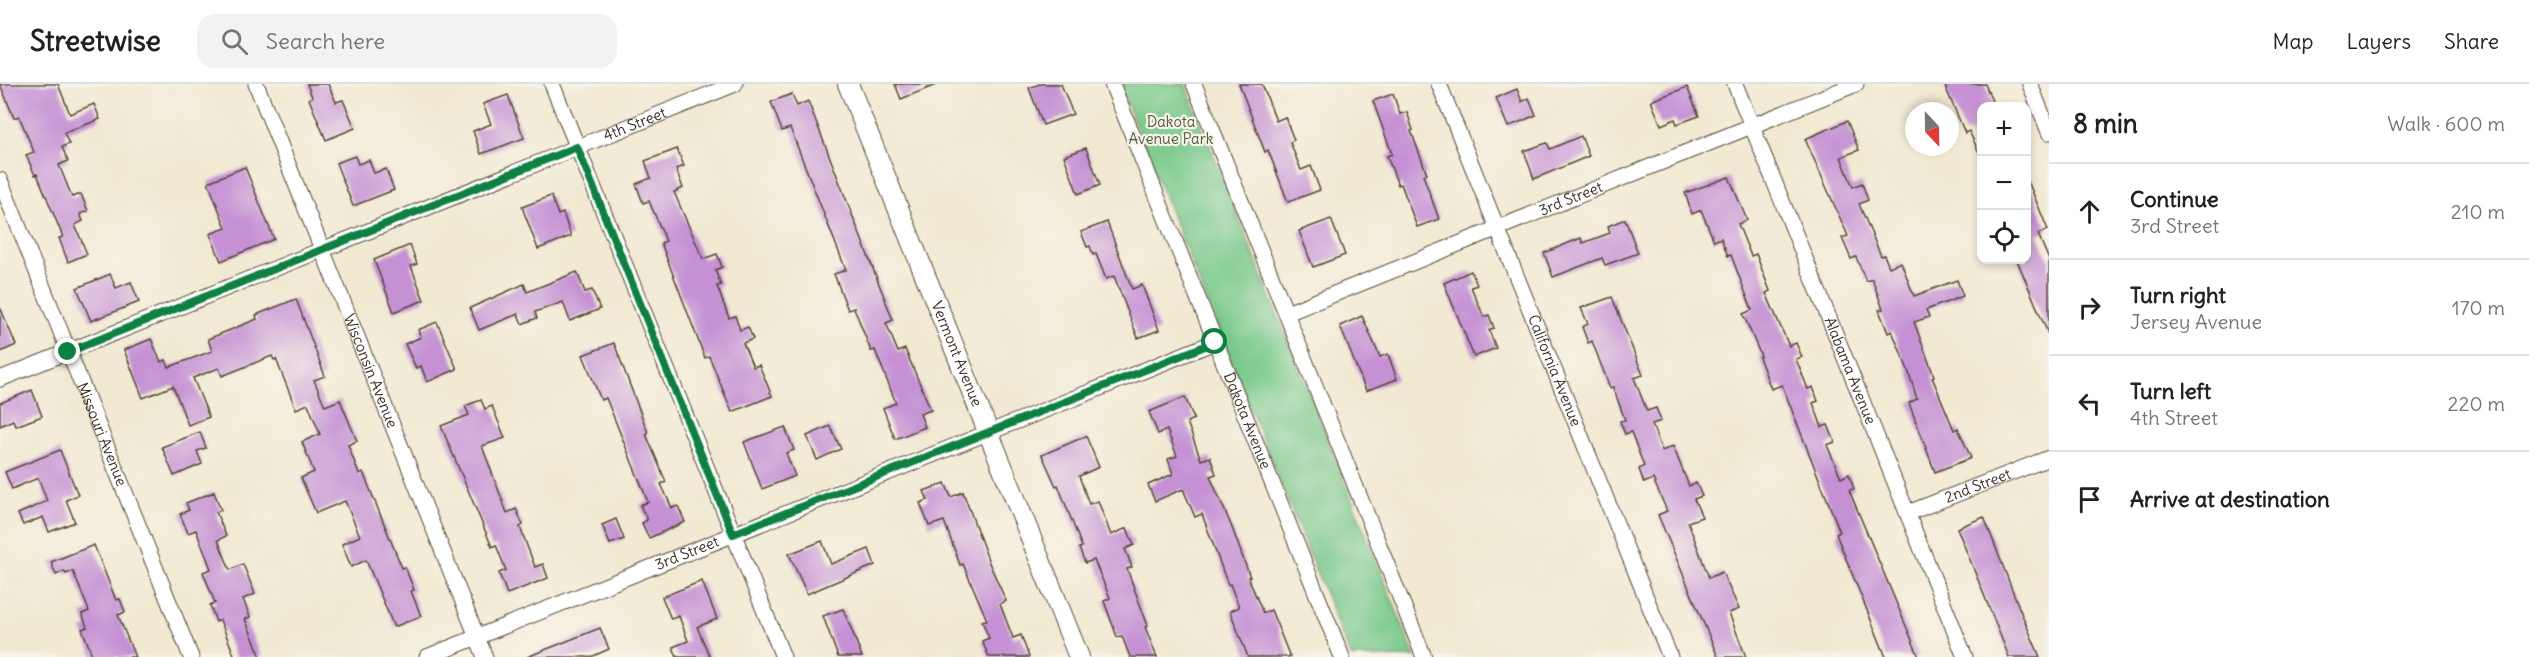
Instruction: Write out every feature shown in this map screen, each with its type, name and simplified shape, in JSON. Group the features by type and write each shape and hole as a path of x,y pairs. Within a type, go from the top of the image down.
{"street":[{"name":"Wisconsin Avenue","path":"256,84 485,657"},
{"path":"552,84 783,657"},
{"name":"4th Street","path":"0,379 735,84"},
{"name":"Vermont Avenue","path":"848,84 1079,657"},
{"name":"Dakota Avenue","path":"1112,84 1342,657"},
{"path":"1194,84 1424,657"},
{"name":"California Avenue","path":"1439,84 1670,657"},
{"name":"Alabama Avenue","path":"1735,84 1965,657"},
{"name":"3rd Street","path":"1287,313 1856,84"},
{"path":"2030,84 2049,132"},
{"name":"Missouri Avenue","path":"0,180 191,657"},
{"name":"3rd Street","path":"427,657 1215,342"},
{"name":"2nd Street","path":"1908,513 2049,458"}],"green space":[{"name":"Dakota Avenue Park","path":"1119,84 1185,84 1415,657 1351,657"}],"building":[{"path":"0,84 58,84 70,114 94,104 100,119 64,133 69,144 62,147 68,161 59,165 72,197 81,194 88,211 80,214 83,221 75,225 87,254 68,262 59,238 63,237 37,174 35,175 26,155 34,152 19,116 14,118"},
{"path":"307,84 328,84 336,102 343,100 355,128 326,140 309,99 312,97"},
{"path":"895,84 936,84 936,85 901,99"},
{"path":"1040,84 1061,84 1073,114 1043,125 1029,88"},
{"path":"1239,84 1262,84 1276,121 1285,117 1294,140 1290,142 1301,170 1311,166 1320,190 1288,202 1268,150 1265,152"},
{"path":"1944,84 1985,84 1992,102 1977,102 1977,148 1969,131 1965,133 1959,119 1959,102 1952,102"},
{"path":"1687,87 1699,116 1677,124 1675,119 1661,125 1651,101"},
{"path":"1517,89 1522,102 1529,98 1536,115 1508,127 1496,98"},
{"path":"792,94 797,106 808,101 893,320 886,323 898,352 905,349 931,410 920,414 925,427 895,439 883,408 896,403 875,350 871,351 854,308 848,310 834,274 846,270 790,128 782,131 771,102"},
{"path":"1393,94 1400,114 1407,112 1413,130 1411,131 1427,174 1423,175 1439,219 1417,227 1401,184 1398,185 1387,156 1392,154 1373,101"},
{"path":"508,95 524,138 481,154 473,131 491,124 483,104"},
{"path":"1847,121 1859,150 1841,157 1853,187 1862,183 1868,200 1859,204 1881,256 1884,255 1889,267 1901,262 1914,296 1957,280 1963,296 1926,310 1929,317 1914,322 1934,376 1932,377 1954,430 1958,428 1971,458 1935,472 1909,403 1917,399 1908,370 1892,331 1888,333 1879,310 1883,309 1872,279 1866,281 1856,257 1851,259 1842,238 1848,236 1805,139"},
{"path":"1581,136 1589,156 1534,179 1524,151 1547,143 1550,149"},
{"path":"1086,148 1100,185 1078,194 1064,156"},
{"path":"677,149 684,166 676,169 683,188 674,192 703,259 717,254 722,267 715,270 721,285 717,286 729,318 735,316 740,330 748,327 753,339 743,343 753,367 759,365 772,396 732,412 709,356 705,358 661,243 666,241 649,201 643,203 636,184 651,178 645,161"},
{"path":"355,156 358,164 369,160 374,173 386,169 394,190 353,206 336,163"},
{"path":"245,167 274,239 221,261 210,234 226,228 208,182"},
{"path":"1729,177 1747,220 1738,224 1751,256 1756,254 1770,291 1766,293 1789,346 1796,343 1802,357 1796,359 1808,389 1813,387 1818,401 1813,403 1822,427 1828,425 1835,442 1827,445 1841,478 1849,474 1854,489 1849,490 1919,657 1886,657 1836,534 1840,532 1782,385 1771,389 1759,357 1761,356 1743,314 1752,310 1731,255 1728,256 1721,238 1714,241 1701,210 1692,214 1685,193"},
{"path":"2031,188 2048,230 2038,234 2049,260 2049,336 2019,264 2031,264"},
{"path":"551,196 558,215 563,213 571,236 538,249 522,207"},
{"path":"1331,219 1345,255 1313,267 1299,231"},
{"path":"1625,219 1638,253 1605,265 1602,258 1553,277 1544,253 1581,238 1583,243 1610,233 1608,226"},
{"path":"1107,222 1132,289 1142,285 1159,330 1138,338 1114,276 1106,279 1096,254 1093,255 1090,246 1087,247 1081,232"},
{"path":"410,245 417,264 411,266 424,300 394,312 374,260"},
{"path":"1471,271 1477,285 1471,287 1484,317 1489,315 1494,328 1489,330 1496,348 1474,357 1444,283"},
{"path":"577,272 585,292 592,290 600,309 570,321 563,302 535,312 537,318 522,324 518,314 479,330 470,308 524,284 527,292"},
{"path":"110,274 116,288 131,282 139,302 91,321 77,288"},
{"path":"1612,297 1643,375 1634,378 1647,411 1656,408 1661,421 1652,424 1662,451 1673,446 1689,486 1696,483 1702,496 1694,499 1702,517 1688,522 1709,578 1722,572 1739,609 1729,613 1746,657 1718,657 1658,515 1667,511 1653,479 1644,483 1639,469 1644,466 1631,432 1625,434 1620,421 1625,420 1613,387 1610,388 1592,341 1588,343 1582,327 1588,324 1581,308"},
{"path":"296,299 325,376 314,380 325,406 340,400 357,441 348,445 359,474 363,472 402,568 405,567 414,590 411,591 421,616 394,627 366,560 351,567 342,544 360,536 345,501 316,513 301,478 314,472 302,442 320,434 308,404 296,409 276,359 274,360 272,356 222,376 219,368 193,378 209,417 188,425 173,386 143,398 124,350 151,339 161,362 166,360 169,367 212,351 208,339 257,319 256,315"},
{"path":"0,307 16,345 0,352"},
{"path":"1362,316 1380,357 1388,354 1397,379 1366,391 1340,326"},
{"path":"437,322 457,369 427,382 421,366 416,368 405,344 421,337 418,330"},
{"path":"614,343 648,433 646,434 666,482 661,484 672,508 678,506 685,522 649,538 642,523 647,520 640,505 648,502 606,398 601,400 583,355"},
{"path":"32,390 42,416 16,426 13,420 0,426 0,403"},
{"path":"1185,397 1194,419 1187,422 1201,460 1210,457 1216,474 1210,476 1231,525 1250,577 1248,577 1263,613 1271,610 1290,657 1248,657 1230,611 1239,607 1230,584 1228,585 1202,514 1195,517 1183,489 1155,501 1148,485 1173,474 1168,459 1177,456 1167,430 1158,434 1149,412"},
{"path":"481,400 485,409 492,406 505,438 482,446 507,513 516,509 523,525 520,527 535,567 543,564 548,578 507,594 499,573 506,570 496,545 492,547 441,426 469,415 465,406"},
{"path":"830,426 841,449 817,460 807,436"},
{"path":"785,427 794,450 786,453 795,476 762,489 744,442"},
{"path":"200,432 206,448 197,451 202,464 174,476 162,447"},
{"path":"1086,436 1099,467 1079,476 1089,504 1098,501 1111,535 1127,528 1134,545 1125,549 1132,567 1127,569 1157,657 1130,657 1122,636 1117,637 1104,601 1110,598 1094,560 1085,563 1079,548 1082,547 1058,485 1056,486 1042,455"},
{"path":"60,450 78,495 66,500 75,522 49,532 43,517 23,525 18,514 47,501 38,478 12,489 5,472"},
{"path":"945,483 951,497 963,492 1006,601 1000,604 1013,638 1021,635 1029,657 989,657 982,641 989,638 982,621 987,620 963,564 960,565 944,521 929,526 920,503 928,500 924,491"},
{"path":"214,492 221,510 216,512 226,536 218,540 230,570 243,564 255,594 243,599 250,617 245,619 261,657 235,657 220,620 216,622 210,605 215,603 203,572 211,569 196,530 188,533 180,514 189,510 186,503"},
{"path":"1984,517 2040,657 2009,657 1957,528"},
{"path":"616,519 624,539 610,544 602,525"},
{"path":"822,541 831,564 869,549 875,565 807,594 789,554"},
{"path":"94,545 116,600 120,599 125,612 118,615 135,657 93,657 82,629 87,627 82,614 89,611 73,571 66,574 64,571 56,575 51,562"},
{"path":"702,581 717,619 697,627 710,657 677,657 673,647 688,641 679,616 671,619 662,597"},
{"path":"843,609 862,657 838,657 823,616"},
{"path":"600,628 609,649 591,657 527,657"}],"route":[{"path":"68,352 577,147 733,534 1215,342"}]}
